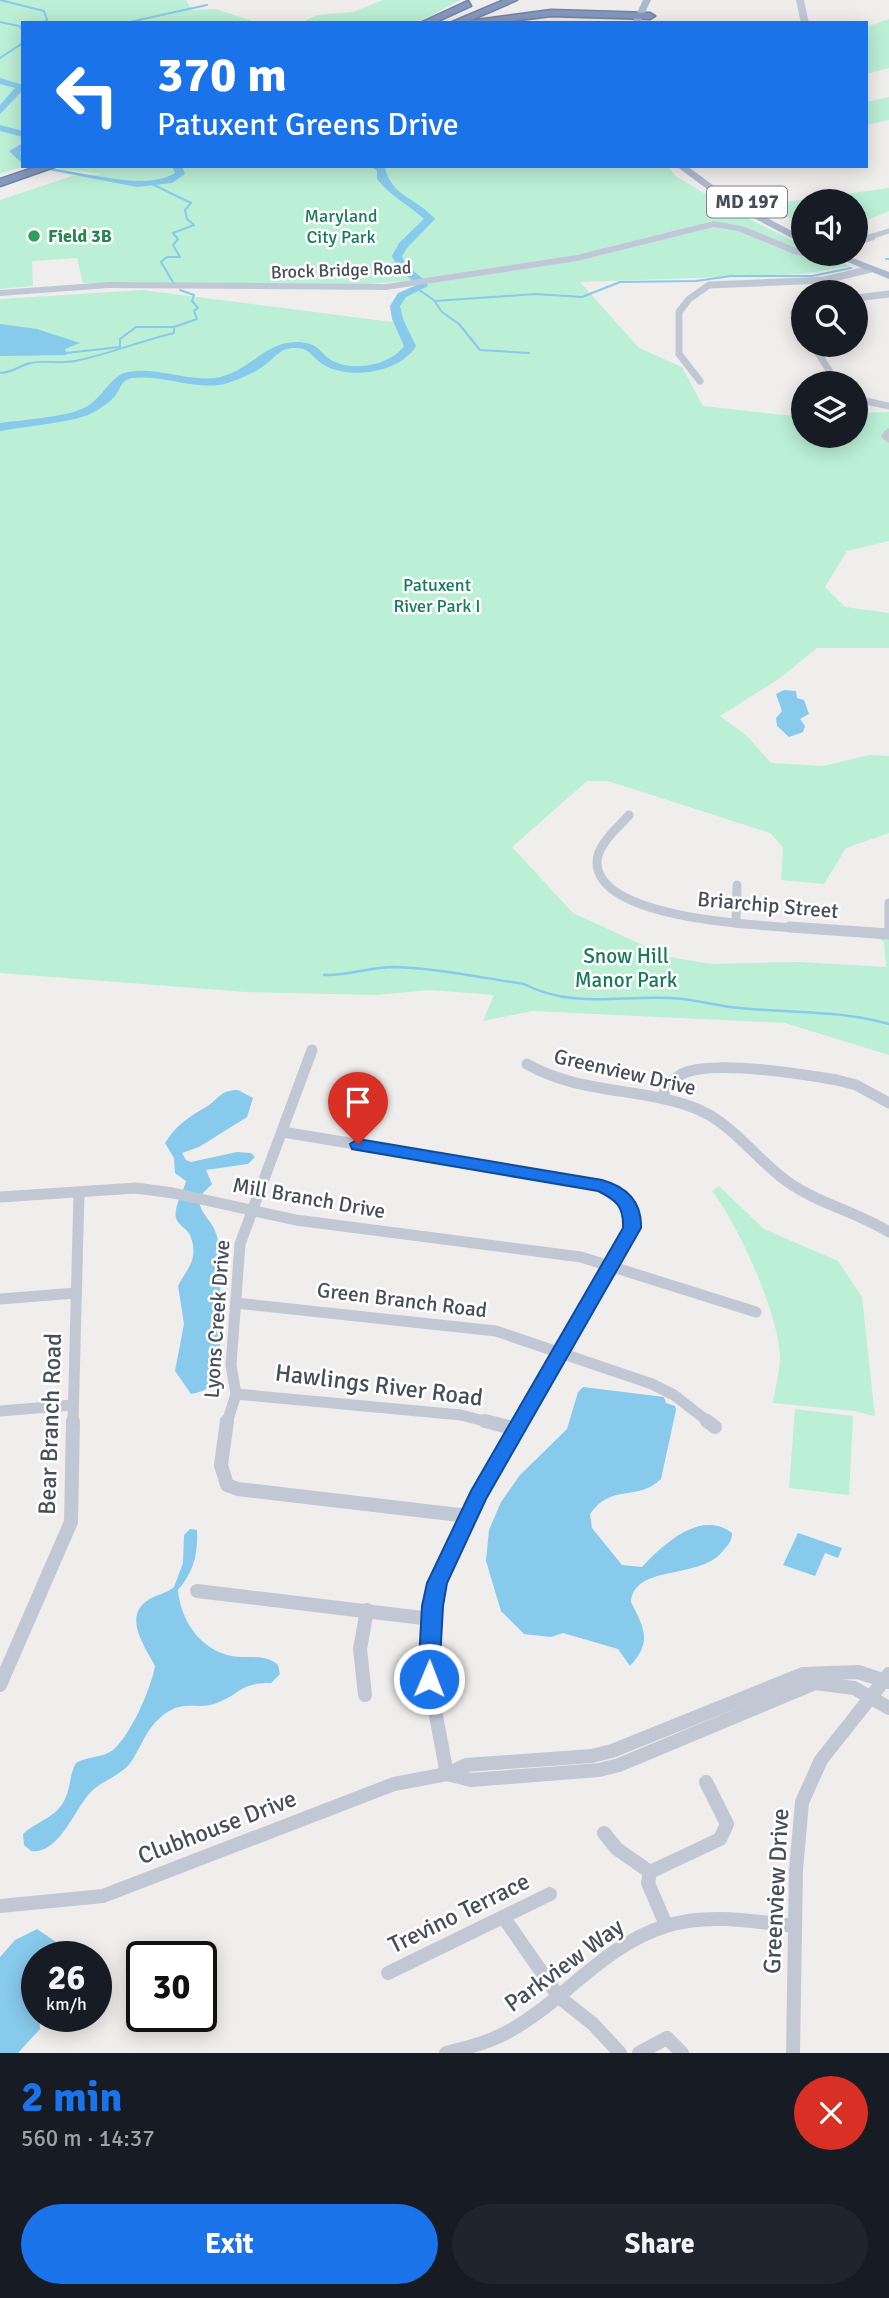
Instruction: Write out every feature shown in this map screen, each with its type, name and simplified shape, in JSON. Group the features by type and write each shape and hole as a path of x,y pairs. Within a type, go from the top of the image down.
{"highway":[{"path":"429,21 476,0"},
{"path":"460,21 512,0"},
{"path":"547,3 567,8 596,10 623,6 635,0"},
{"path":"485,21 531,14 605,13 642,20"},
{"path":"3,180 30,168"},
{"path":"3,180 44,168"}],"main road":[{"path":"642,20 647,0"},
{"path":"642,20 657,0"},
{"path":"800,0 805,21"},
{"name":"MD 197","path":"684,168 740,208 791,236"},
{"name":"MD 197","path":"699,168 732,193 791,225"},
{"path":"868,260 889,268"},
{"path":"863,266 889,276"}],"street":[{"name":"Brock Bridge Road","path":"0,293 109,285 350,289 415,284 589,256 719,224 791,251"},
{"path":"868,238 889,231"},
{"path":"700,381 679,354 679,312 681,307 706,287 825,280 870,269"},
{"path":"868,297 889,294"},
{"path":"868,402 889,406"},
{"path":"889,432 885,436 889,439"},
{"name":"Briarchip Street","path":"629,815 609,836 598,855 598,869 607,883 630,897 668,913 694,920 889,931"},
{"path":"736,923 737,885"},
{"path":"889,903 889,931"},
{"name":"Lyons Creek Drive","path":"312,1050 240,1244 231,1364 236,1394 228,1416 221,1465 227,1485 235,1489 468,1516"},
{"name":"Greenview Drive","path":"527,1065 552,1079 661,1098 695,1108 718,1119 789,1183 889,1232"},
{"path":"661,1098 670,1082 685,1072 722,1069 838,1080 860,1087 889,1103"},
{"path":"283,1132 613,1189 629,1203 632,1212 632,1228 468,1516 437,1583 431,1619 429,1679 447,1774"},
{"name":"Mill Branch Drive","path":"0,1197 136,1188 173,1193 296,1220 526,1248 610,1264 756,1312"},
{"name":"Bear Branch Road","path":"0,1685 72,1522 79,1193"},
{"path":"0,1299 76,1293"},
{"name":"Green Branch Road","path":"236,1303 472,1327 506,1333 664,1390 715,1427"},
{"name":"Hawlings River Road","path":"236,1394 461,1415 516,1429"},
{"path":"0,1411 73,1405"},
{"path":"197,1591 431,1619"},
{"path":"365,1695 360,1650 367,1610"},
{"name":"Clubhouse Drive","path":"0,1906 103,1896 394,1784 447,1774 466,1765 612,1751 803,1674 827,1671 863,1673 888,1679"},
{"name":"Greenview Drive","path":"793,2053 797,1840 806,1790 821,1760 888,1679"},
{"name":"Clubhouse Drive","path":"447,1774 471,1780 599,1770 619,1765 815,1683 846,1684 873,1695 889,1707"},
{"path":"649,1877 720,1839 724,1834 727,1824 706,1782"},
{"path":"604,1833 617,1849 649,1877 666,1925"},
{"name":"Trevino Terrace","path":"388,1973 504,1919 550,1894"},
{"path":"504,1919 559,1997 593,2024 620,2053"},
{"name":"Parkview Way","path":"446,2053 496,2040 527,2022 604,1958 666,1925 718,1920 794,1926"},
{"path":"639,2053 667,2038 682,2053"}],"green space":[{"path":"0,0 186,0 192,10 216,9 252,21 21,21 21,167 0,174"},
{"path":"383,0 460,0 421,21 304,21 317,15 353,12"},
{"path":"889,19 889,68 868,73 868,26"},
{"path":"889,97 889,120 868,125 868,102"},
{"name":"Patuxent River Park I","path":"669,168 675,176 791,240 791,266 850,266 803,274 580,282 639,348 682,367 703,406 791,416 791,448 868,448 868,413 889,412 889,541 847,551 825,587 845,607 889,613 889,648 817,648 780,678 720,716 747,736 771,763 823,766 869,755 889,756 889,833 846,848 824,884 781,880 783,847 770,833 608,781 587,781 512,847 573,913 669,957 712,964 800,962 886,967 884,942 875,936 889,936 889,1055 785,1023 532,1011 483,1021 494,995 431,990 375,995 246,992 0,973 0,299 143,290 400,323 393,311 398,300 423,286 420,280 356,285 83,283 77,258 32,261 33,286 0,289 0,200 72,176 103,174 58,169"},
{"path":"889,188 889,211 868,220 868,191"},
{"path":"791,201 791,219 764,205"},
{"path":"719,1186 764,1229 838,1261 862,1297 875,1416 854,1411 773,1403 780,1360 773,1321 745,1248 712,1191"},
{"path":"795,1409 853,1416 849,1495 789,1488"}],"water":[{"path":"0,324 37,329 80,343 65,349 67,355 0,356"},
{"path":"784,690 796,691 797,698 804,700 809,714 800,719 805,726 803,732 789,737 777,726 776,718 782,711 776,694"},
{"path":"238,1090 253,1098 247,1117 199,1147 182,1153 186,1160 191,1162 237,1152 251,1153 255,1157 248,1164 206,1170 212,1184 198,1198 202,1211 214,1228 219,1248 219,1276 222,1279 218,1329 224,1357 214,1382 191,1394 175,1371 184,1324 178,1286 191,1264 193,1244 175,1214 186,1181 175,1173 174,1158 165,1143 188,1118 223,1093"},
{"path":"583,1387 664,1397 666,1403 675,1406 676,1410 661,1479 643,1490 607,1499 590,1514 592,1528 622,1565 642,1567 671,1540 695,1527 720,1527 732,1533 727,1546 712,1561 655,1577 643,1582 635,1590 631,1602 643,1628 644,1643 630,1666 618,1649 563,1633 551,1637 524,1634 501,1611 486,1561 489,1530 501,1502 520,1475 567,1429 578,1392"},
{"path":"190,1529 197,1530 196,1555 188,1576 178,1590 184,1615 190,1626 197,1636 216,1651 270,1660 278,1665 280,1674 271,1683 246,1687 217,1703 183,1706 169,1711 152,1727 127,1767 89,1794 57,1839 41,1850 31,1851 24,1845 23,1834 61,1805 76,1763 113,1750 139,1711 155,1666 138,1633 137,1615 140,1607 148,1600 174,1587 183,1563 184,1535"},
{"path":"798,1533 842,1548 838,1558 825,1553 815,1576 783,1565"},
{"path":"37,1929 55,1941 21,1941 21,2032 37,2032 18,2053 0,2053 0,1957 15,1940"}],"waterway":[{"path":"0,0 44,11 46,21"},
{"path":"134,21 207,5"},
{"path":"0,22 21,28"},
{"path":"0,58 21,44"},
{"path":"0,81 21,87 0,111"},
{"path":"0,128 21,133"},
{"path":"21,147 14,151 21,159"},
{"path":"45,168 137,184 169,181 180,174 178,168"},
{"path":"0,427 87,412 110,395 119,379 128,375 159,374 195,381 224,380 258,365 274,349 295,345 310,347 327,362 346,369 378,366 401,356 410,346 397,319 395,306 402,295 423,286 421,281 401,265 397,256 403,245 430,219 414,204 398,197 382,179 382,170 378,168"},
{"path":"152,184 191,203 185,210 187,219 194,225 173,233 178,239 173,245 180,257 167,257 161,262 174,284"},
{"path":"418,289 435,301 535,294 582,297 620,282 696,281 731,276 812,276 851,268"},
{"path":"0,373 31,363 69,362 88,358 174,333 174,327 197,319 194,311 198,308 192,301 194,295 180,290"},
{"path":"435,302 442,312 459,324 480,350 529,353"},
{"path":"66,353 120,347 120,339 136,327 173,327"},
{"path":"324,975 385,967 410,968 524,984 542,992 578,999 680,999 740,1008 852,1016 889,1024"}],"place":[{"name":"Field 3B","path":"34,236"}],"route":[{"path":"358,1144 602,1185 622,1196 629,1203 632,1212 632,1228 478,1497 437,1583 432,1606 429,1679"}],"park label":[{"name":"Maryland City Park","path":"341,226"},
{"name":"Snow Hill Manor Park","path":"626,968"}]}
